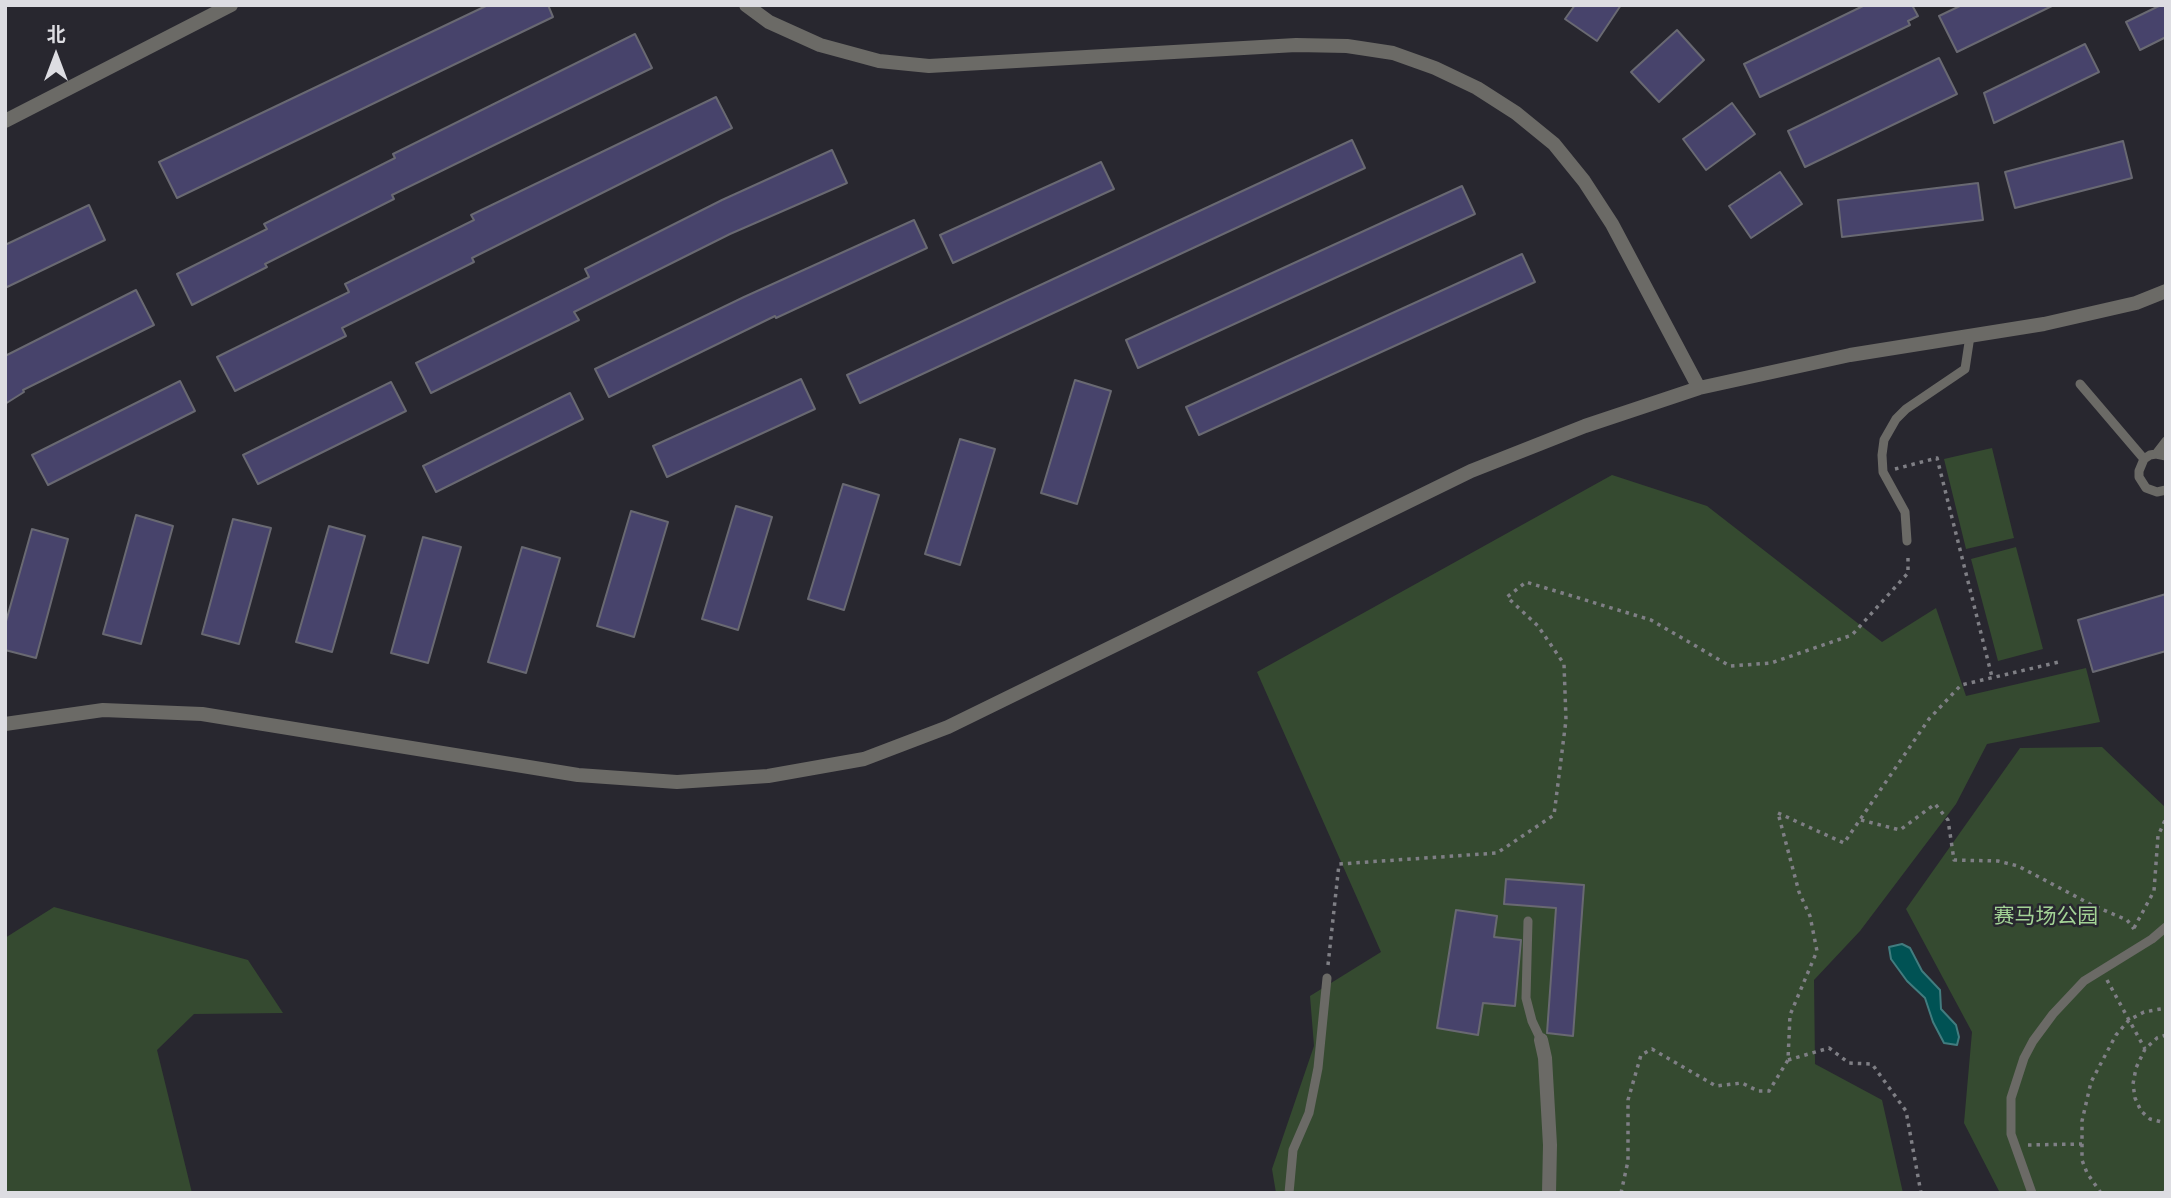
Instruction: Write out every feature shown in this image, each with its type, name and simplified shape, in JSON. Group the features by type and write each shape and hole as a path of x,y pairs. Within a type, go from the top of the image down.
{"street":[{"path":"5,121 231,5"},
{"path":"746,5 769,22 820,45 879,61 929,66 1296,45 1346,46 1393,53 1435,68 1477,88 1516,113 1554,144 1584,181 1612,224 1699,388"},
{"path":"5,724 103,710 202,714 578,775 677,782 768,776 864,759 948,727 1471,471 1585,426 1699,388 1850,355 2044,324 2123,306 2166,291"},
{"path":"1541,1040 1545,1058 1550,1132 1549,1193"}],"lane":[{"path":"1907,541 1905,512 1883,472 1882,455 1889,429 1906,408 1965,369 1970,336"},
{"path":"2080,384 2144,459"},
{"path":"2144,459 2161,455 2166,441"},
{"path":"2144,459 2139,471 2142,484 2151,491 2166,490"},
{"path":"1528,921 1526,998 1541,1040"},
{"path":"2032,1193 2011,1135 2011,1098 2024,1058 2053,1014 2084,981 2152,939 2166,927"},
{"path":"1289,1193 1293,1150 1309,1113 1318,1068 1327,978"}],"path":[{"path":"1883,472 1937,458 1992,678"},
{"path":"1327,978 1339,864 1497,853 1554,815 1566,720 1564,664 1538,626 1507,597 1526,582 1651,621 1730,666 1771,663 1852,635 1908,573 1907,541"},
{"path":"1620,1193 1628,1161 1628,1100 1641,1055 1653,1049 1716,1086 1742,1083 1758,1091 1769,1091 1788,1060 1790,1015 1817,951 1810,916 1799,892 1778,813 1844,843 1929,719 1961,685 2059,662"},
{"path":"1861,820 1900,830 1935,804 1948,820 1954,860 1998,861 2018,866 2127,920 2134,929"},
{"path":"2131,951 2134,929 2154,891 2158,836 2166,818"},
{"path":"2101,970 2146,1049"},
{"path":"2101,1193 2087,1173 2082,1144 2083,1112 2091,1082 2116,1035 2129,1020 2144,1012 2166,1007"},
{"path":"2166,1035 2157,1038 2146,1049 2136,1068 2133,1084 2141,1111 2150,1119 2166,1123"},
{"path":"1788,1060 1829,1048 1849,1063 1872,1064 1906,1111 1921,1193"},
{"path":"2013,1146 2082,1144"}],"green space":[{"path":"1992,448 2014,538 1966,549 1944,459"},
{"path":"1612,475 1707,506 1882,642 1936,608 1966,696 2086,668 2100,722 1987,744 1956,804 1860,931 1814,980 1815,1064 1882,1100 1903,1193 1276,1193 1272,1169 1314,1046 1310,996 1381,952 1257,672"},
{"path":"2016,547 2043,649 1998,661 1971,559"},
{"name":"赛马场公园","path":"2102,747 2166,808 2166,1193 2000,1193 1964,1123 1972,1032 1906,909 2020,748"},
{"path":"54,907 248,960 283,1013 194,1014 157,1050 192,1193 5,1193 5,938"}],"water":[{"path":"1902,944 1910,948 1922,971 1940,990 1941,1009 1956,1025 1959,1037 1957,1045 1944,1043 1925,998 1907,981 1891,959 1889,947"}],"building":[{"path":"488,5 548,5 553,17 177,198 159,162"},
{"path":"1575,5 1621,5 1597,41 1565,19"},
{"path":"1865,5 1912,5 1918,16 1908,21 1910,25 1760,97 1744,64"},
{"path":"1962,5 2054,5 1957,52 1939,16"},
{"path":"2166,5 2166,37 2140,50 2126,22"},
{"path":"1677,30 1704,60 1659,102 1631,72"},
{"path":"635,34 652,68 392,195 394,199 265,264 267,267 192,305 177,274 267,229 264,224 395,158 393,154"},
{"path":"2085,44 2099,72 1994,123 1984,93"},
{"path":"1939,58 1957,94 1805,167 1788,131"},
{"path":"716,97 732,128 472,258 474,262 342,328 346,336 235,391 217,357 349,292 345,284 474,220 471,215"},
{"path":"1732,103 1755,134 1706,170 1683,139"},
{"path":"1352,140 1365,168 860,403 847,375"},
{"path":"2123,141 2132,178 2015,208 2005,172"},
{"path":"832,150 847,183 730,234 574,312 579,320 431,393 416,363 589,277 585,269 722,200"},
{"path":"1101,162 1114,189 953,263 940,235"},
{"path":"1780,172 1802,204 1751,238 1729,206"},
{"path":"1978,183 1983,220 1842,237 1838,200"},
{"path":"1462,186 1475,214 1138,368 1126,340"},
{"path":"89,205 105,240 5,288 5,245"},
{"path":"914,220 927,248 776,318 775,316 609,397 595,369 744,297"},
{"path":"1522,254 1535,282 1199,435 1186,407"},
{"path":"136,290 154,325 23,390 24,392 5,404 5,356"},
{"path":"801,379 815,409 667,477 653,446"},
{"path":"1075,380 1111,391 1077,504 1041,493"},
{"path":"180,381 195,411 48,485 32,455"},
{"path":"391,382 406,411 258,484 243,455"},
{"path":"570,393 583,419 436,492 423,466"},
{"path":"960,439 995,449 960,565 925,554"},
{"path":"843,484 879,495 844,610 808,599"},
{"path":"736,506 772,517 738,630 702,619"},
{"path":"631,511 668,522 634,637 597,626"},
{"path":"136,515 173,526 141,644 103,634"},
{"path":"233,519 271,528 239,644 202,634"},
{"path":"329,526 365,536 332,652 296,642"},
{"path":"32,529 68,539 36,658 5,650 5,625"},
{"path":"423,537 461,547 428,663 391,653"},
{"path":"522,547 560,558 526,673 488,662"},
{"path":"2166,594 2166,651 2093,672 2078,620"},
{"path":"1506,879 1584,885 1573,1036 1547,1033 1556,908 1504,904"},
{"path":"1456,910 1497,916 1494,937 1521,940 1515,1006 1483,1003 1478,1035 1437,1028"}]}
